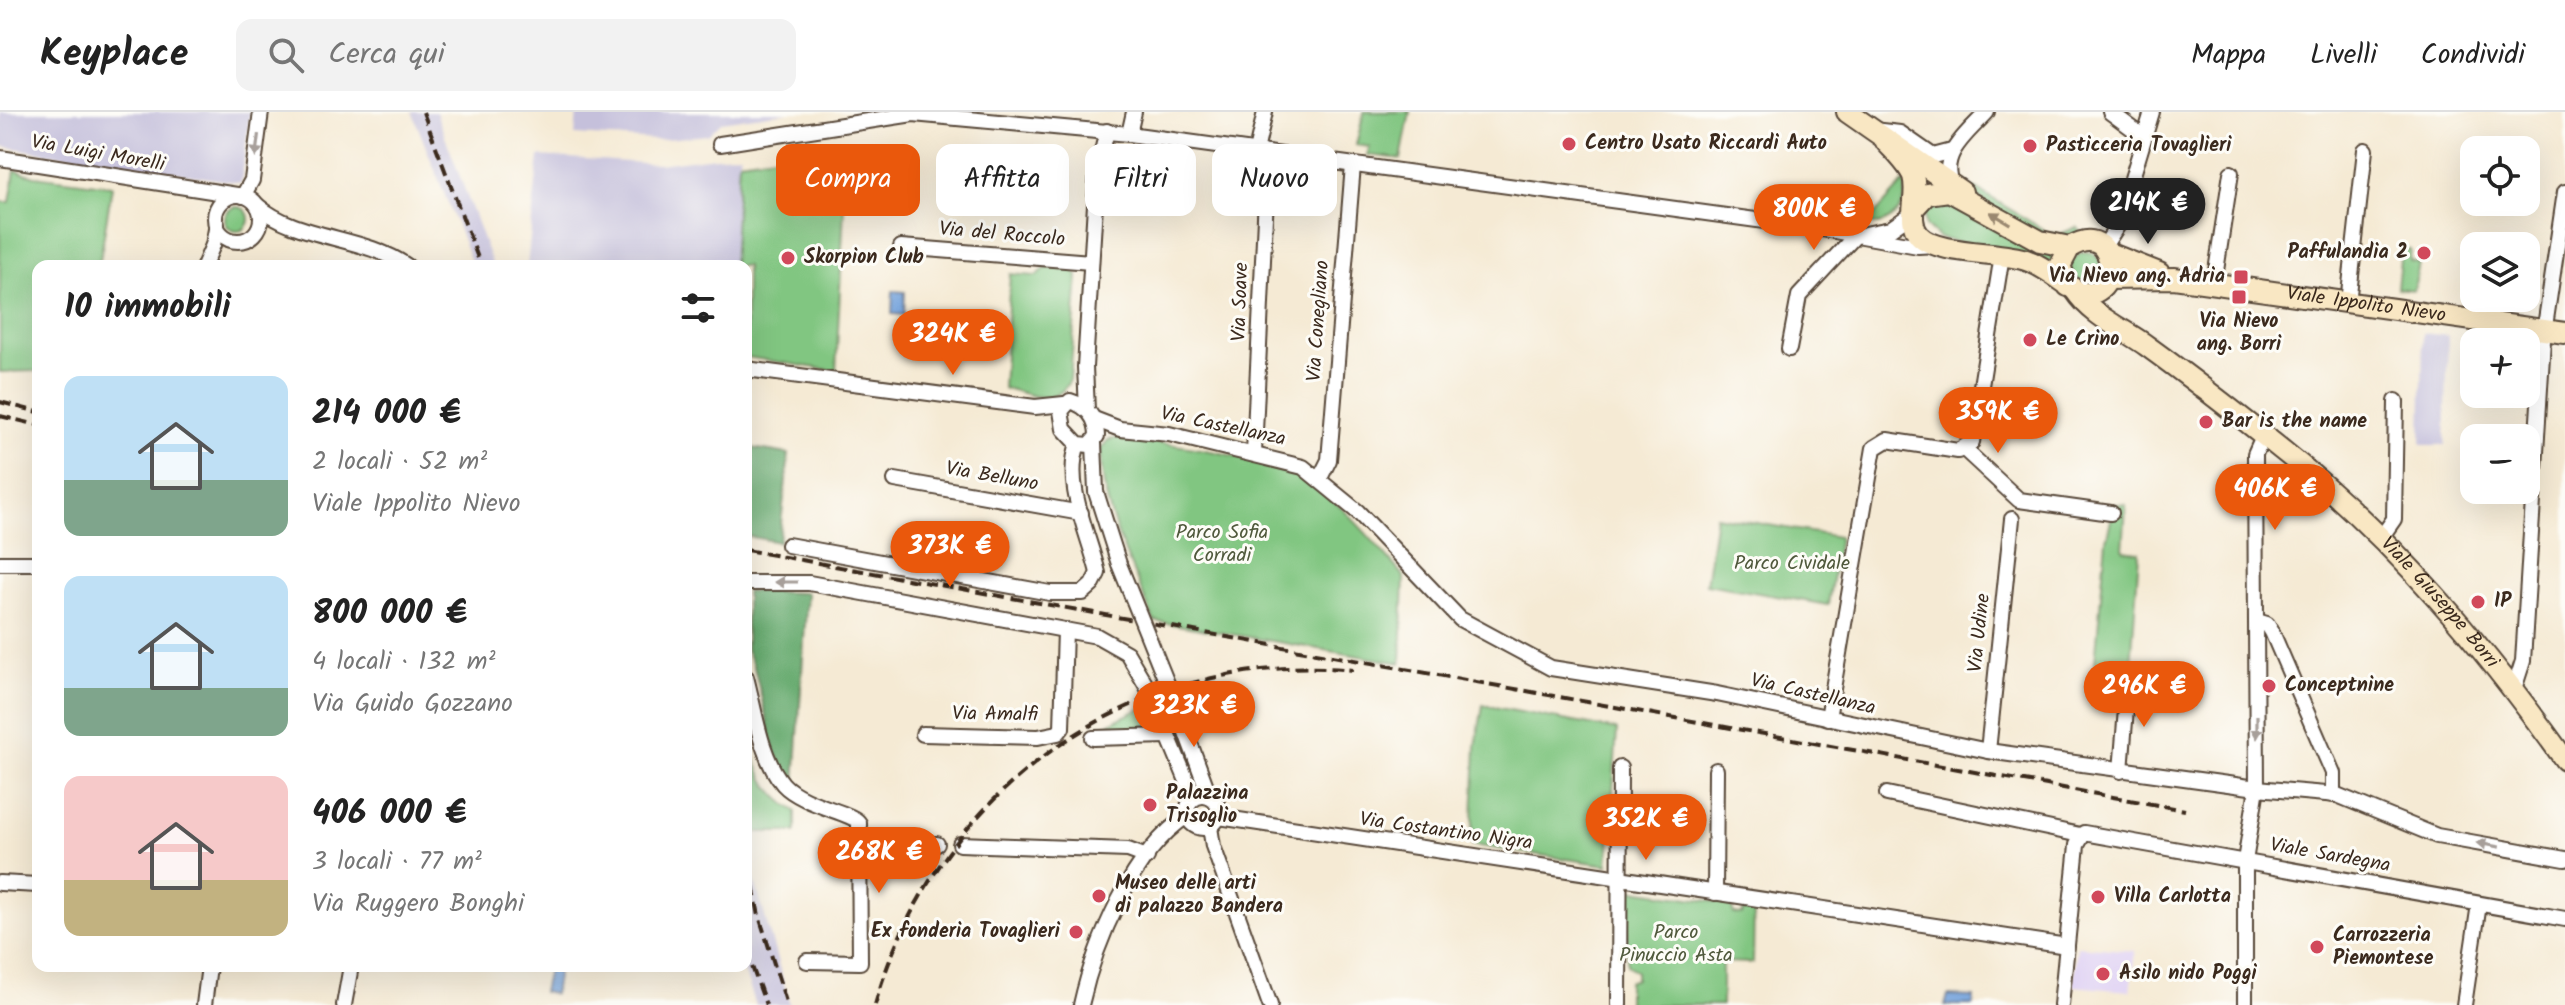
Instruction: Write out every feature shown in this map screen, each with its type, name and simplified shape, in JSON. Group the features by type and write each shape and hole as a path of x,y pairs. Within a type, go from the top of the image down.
{"main road":[{"path":"1847,112 1970,200 2040,241 2070,247 2089,242 2104,250 2111,267 2105,283 2089,293 2072,288 2060,266 2070,247"},
{"path":"1878,136 1912,174 1917,232 1937,245"},
{"path":"1915,209 1924,196 1939,190 1970,200"},
{"name":"Viale Giuseppe Borri","path":"1937,245 2030,262 2072,288 2110,324 2144,343"},
{"name":"Viale Ippolito Nievo","path":"2104,250 2174,278"},
{"name":"Viale Ippolito Nievo","path":"2105,283 2174,278 2555,331"},
{"name":"Viale Giuseppe Borri","path":"2105,283 2107,306 2144,343 2325,486 2439,599 2514,689 2565,760"}],"street":[{"path":"206,260 223,201 240,195 252,180 261,112"},
{"path":"1129,134 1134,112"},
{"name":"Via Soave","path":"1263,144 1265,112"},
{"path":"1952,185 1948,172 1952,151 1987,112"},
{"path":"2110,112 2144,137"},
{"path":"2104,250 2118,225 2152,112"},
{"path":"720,144 910,113 1107,131 1212,145"},
{"path":"1091,262 1097,172 1107,131"},
{"path":"1878,136 1900,133 1933,156 1952,151"},
{"path":"2348,303 2365,150"},
{"name":"Via Luigi Morelli","path":"0,158 240,195"},
{"path":"1337,163 1918,246 1937,245"},
{"name":"Via Conegliano","path":"1320,478 1329,460 1353,165"},
{"path":"2214,284 2231,173"},
{"path":"190,189 201,195 224,235 238,240"},
{"path":"2514,689 2523,661 2555,331 2565,192"},
{"path":"240,195 286,223 364,244 395,260"},
{"path":"210,260 238,240 249,238 258,229 261,220 257,205"},
{"path":"1789,349 1799,296 1856,235 1890,229 1915,209"},
{"name":"Via Soave","path":"1254,453 1260,216"},
{"path":"258,229 286,223"},
{"name":"Via del Roccolo","path":"901,247 1091,262 1085,367 1090,414 1087,442"},
{"path":"1964,449 1974,437 2002,255"},
{"name":"Via del Roccolo","path":"1061,421 1085,367"},
{"path":"752,370 1035,407 1067,402"},
{"path":"2380,539 2394,519 2396,401"},
{"name":"Via Castellanza","path":"1067,402 1120,429 1159,432 1298,464 1320,478 1369,523 1450,611 1476,630 1545,665 1717,694 1988,751 2121,771 2333,795 2437,836 2565,859"},
{"path":"1035,407 1061,421 1087,442 1119,564 1210,797 1219,808 1213,846 1270,1005"},
{"name":"Via Castellanza","path":"1087,442 1120,429"},
{"path":"2245,1005 2245,861 2257,788 2255,459 2263,436"},
{"path":"1828,718 1874,448 1887,440 1964,449 2019,500 2111,513"},
{"path":"788,545 1039,592 1079,594 1090,588 1098,573 1081,513 1072,463 1087,442"},
{"name":"Via Belluno","path":"895,480 1081,513"},
{"name":"Via Udine","path":"1988,751 2012,519"},
{"path":"0,563 32,563"},
{"path":"752,583 809,583 1104,638 1120,647 1136,664 1194,798"},
{"path":"2257,621 2268,625 2278,646 2333,773 2333,795"},
{"name":"Via Amalfi","path":"923,734 1038,737 1058,733 1062,728 1065,630"},
{"path":"2121,771 2128,684"},
{"path":"752,696 776,774 805,801 856,817 860,843 860,962 807,961"},
{"path":"1093,738 1168,736"},
{"path":"1619,1005 1617,877 1620,768"},
{"path":"1715,893 1716,770"},
{"name":"Viale Sardegna","path":"1887,794 2084,834 2565,919"},
{"path":"1194,798 1210,797"},
{"path":"1194,798 1187,816 1196,827 1215,822"},
{"path":"1081,1005 1104,935 1147,857 1172,827 1187,816"},
{"name":"Via Costantino Nigra","path":"1215,822 1617,877 2067,946"},
{"path":"2061,1005 2084,834"},
{"path":"860,843 937,844"},
{"path":"960,844 1123,850 1147,857"},
{"path":"0,883 32,885"},
{"path":"2464,1005 2479,904"},
{"path":"204,1005 208,972"},
{"path":"344,1005 350,972"}],"shaded area":[{"path":"0,112 250,112 241,183 0,146"},
{"path":"412,112 436,112 491,260 471,260"},
{"path":"577,112 789,112 721,122 708,135 656,140 575,135"},
{"path":"740,154 733,260 528,260 539,156 658,164"},
{"path":"2423,333 2448,336 2445,445 2421,445"},
{"path":"752,858 754,878 790,1005 756,1005 744,972 752,972"},
{"name":"Asilo nido Poggi","path":"2077,946 2135,951 2130,991 2073,986"}],"green space":[{"path":"1364,112 1410,112 1401,159 1367,155 1370,147 1356,145"},
{"name":"Skorpion Club","path":"776,156 776,216 844,216 836,371 752,358 752,260 733,260 739,161"},
{"path":"15,170 35,176 112,186 100,260 32,260 32,371 0,372 0,202 10,202"},
{"path":"1952,174 2049,233 2060,234 2077,227 2082,233 2050,235 2034,230 1958,184"},
{"path":"1904,182 1904,199 1897,214 1883,222 1866,224"},
{"path":"1945,197 2054,254 2051,263 1939,238 1926,226 1924,212 1932,201"},
{"path":"237,207 248,214 249,219 242,230 237,231 226,224 225,219 232,208"},
{"path":"2401,249 2411,250 2410,261 2419,263 2414,290 2397,288"},
{"path":"2086,252 2097,256 2101,267 2097,278 2086,282 2075,278 2071,267 2075,256"},
{"path":"1046,268 1074,270 1078,276 1070,380 1056,395 1040,397 1003,388 1010,274 1036,276"},
{"name":"Parco Sofia Corradi","path":"1119,438 1188,447 1266,464 1304,479 1332,500 1404,577 1401,663 1154,621 1119,538 1106,494 1101,449 1108,440"},
{"path":"752,448 789,454 779,542 752,537"},
{"path":"2115,504 2126,505 2123,550 2139,552 2130,679 2094,674 2106,540"},
{"name":"Parco Cividale","path":"1716,516 1839,537 1828,605 1706,584"},
{"path":"752,591 807,593 795,784 787,778 774,749 754,667"},
{"path":"1483,705 1617,730 1608,865 1472,845 1476,746"},
{"path":"1146,706 1154,724 1150,731 1097,729"},
{"path":"752,753 769,787 796,811 796,832 752,832"},
{"name":"Parco Pinuccio Asta","path":"1627,889 1730,904 1734,914 1742,915 1745,908 1754,908 1753,963 1722,962 1722,1005 1628,1005 1628,982 1636,979 1636,971 1627,965"}],"water":[{"path":"893,291 905,292 904,315 892,314"},
{"path":"547,972 558,972 554,994 543,992"},
{"path":"1948,996 1974,997 1973,1005 1945,1005"}],"railway":[{"path":"423,112 479,260"},
{"path":"0,402 32,410"},
{"path":"0,416 32,424"},
{"path":"752,551 2185,810"},
{"path":"875,1005 903,929 944,860 994,800 1053,749 1120,710 1193,683 1271,669 1353,670"},
{"path":"752,880 759,916 787,1005"},
{"path":"752,966 766,1005"}],"place":[{"name":"Centro Usato Riccardi Auto","path":"1569,144"},
{"name":"Pasticceria Tovaglieri","path":"2030,146"},
{"name":"Paffulandia 2","path":"2424,253"},
{"name":"Skorpion Club","path":"788,258"},
{"name":"Via Nievo ang. Adria","path":"2241,277"},
{"name":"Via Nievo ang. Borri","path":"2239,297"},
{"name":"Le Crino","path":"2030,340"},
{"name":"Bar is the name","path":"2206,422"},
{"name":"IP","path":"2478,602"},
{"name":"Conceptnine","path":"2269,686"},
{"name":"Palazzina Trisoglio","path":"1150,805"},
{"name":"Museo delle arti di palazzo Bandera","path":"1099,896"},
{"name":"Villa Carlotta","path":"2098,897"},
{"name":"Ex fonderia Tovaglieri","path":"1076,932"},
{"name":"Carrozzeria Piemontese","path":"2317,947"},
{"name":"Asilo nido Poggi","path":"2103,974"}]}
